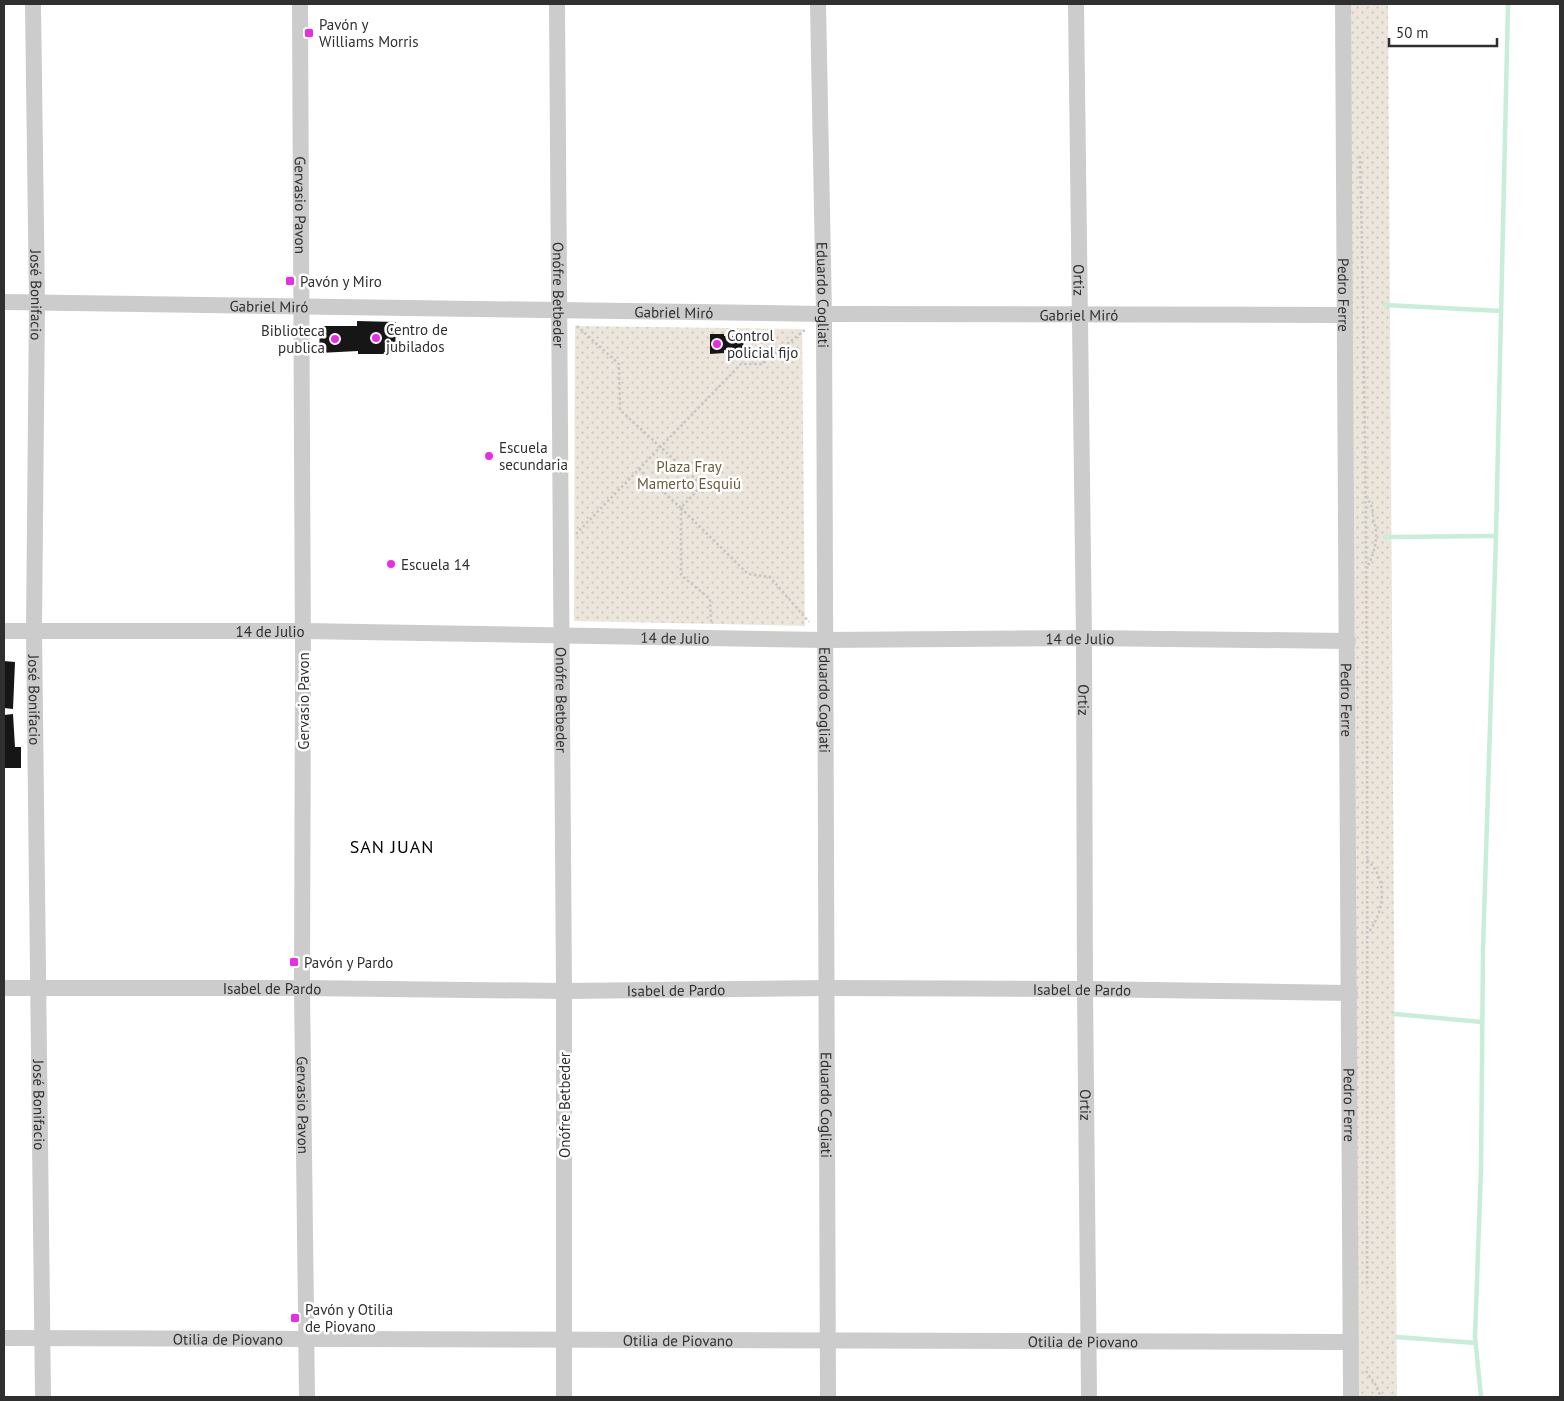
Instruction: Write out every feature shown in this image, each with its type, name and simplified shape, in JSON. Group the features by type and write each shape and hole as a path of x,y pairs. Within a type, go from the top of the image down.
{"street":[{"name":"José Bonifacio","path":"33,4 37,303 34,631 42,1397"},
{"name":"Gervasio Pavon","path":"300,4 303,631 302,988 306,1397"},
{"name":"Onófre Betbeder","path":"557,4 564,991 564,1397"},
{"name":"Eduardo Cogliati","path":"818,4 824,314 828,1397"},
{"name":"Ortiz","path":"1076,4 1084,638 1084,989 1089,1397"},
{"name":"Pedro Ferre","path":"1343,4 1350,943 1351,1397"},
{"name":"Gabriel Miró","path":"4,302 824,314 1344,315"},
{"name":"14 de Julio","path":"4,631 303,631 825,640 1084,638 1348,640"},
{"name":"Isabel de Pardo","path":"4,988 302,988 564,991 826,988 1350,993"},
{"name":"Otilia de Piovano","path":"4,1338 1351,1342"}],"path":[{"path":"1360,154 1366,495 1367,1293"},
{"path":"559,310 619,364 620,410 702,485 681,508 681,575 710,599 711,638"},
{"path":"561,550 741,364 762,364 824,314"},
{"path":"639,469 748,574 770,577 825,640"},
{"path":"1366,495 1374,514 1372,519 1376,530 1374,540 1375,551 1366,569"},
{"path":"1366,539 1374,540"},
{"path":"1350,943 1362,939 1373,926 1383,898 1380,879 1376,870 1367,860"},
{"path":"1368,1363 1368,1384"},
{"path":"1351,1367 1365,1369 1381,1397"}],"green space":[{"path":"1346,4 1388,4 1397,1397 1358,1397"},
{"name":"Plaza Fray Mamerto Esquiú","path":"575,326 802,329 805,626 574,621"}],"building":[{"path":"357,321 396,322 395,354 358,354 358,351 319,353 320,326 357,326"},
{"path":"710,334 744,337 743,352 724,350 724,353 710,354"},
{"path":"4,661 15,662 13,709 4,708"},
{"path":"13,714 15,747 21,747 21,768 4,768 4,715"}],"waterway":[{"path":"1481,1397 1475,1337 1481,1168 1483,949 1496,536 1508,4"},
{"path":"1385,305 1501,311"},
{"path":"1385,537 1496,536"},
{"path":"1395,1014 1482,1022"},
{"path":"1397,1337 1476,1343"}],"place":[{"name":"Pavón y Williams Morris","path":"309,33"},
{"name":"Pavón y Miro","path":"290,281"},
{"name":"Centro de jubilados","path":"376,338"},
{"name":"Biblioteca publica","path":"335,339"},
{"name":"Control policial fijo","path":"717,344"},
{"name":"Escuela secundaria","path":"489,456"},
{"name":"Escuela 14","path":"391,564"},
{"name":"Pavón y Pardo","path":"294,962"},
{"name":"Pavón y Otilia de Piovano","path":"295,1318"}],"district":[{"name":"SAN JUAN","path":"392,846"}]}
